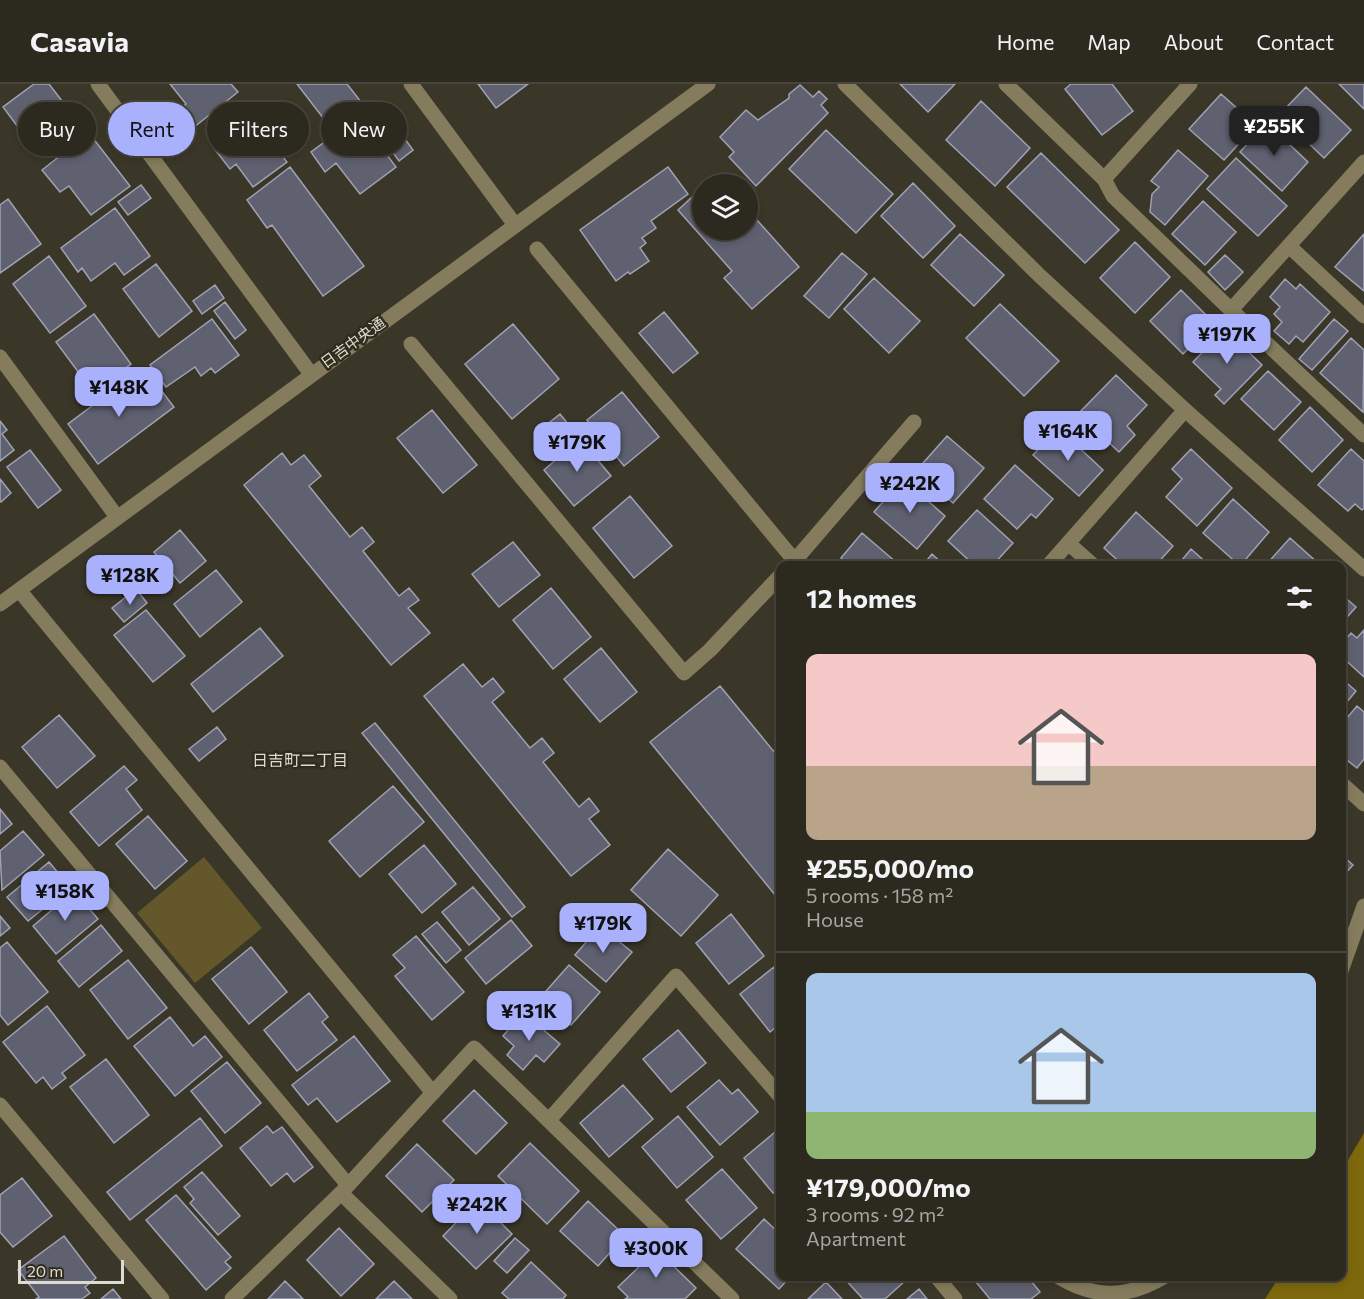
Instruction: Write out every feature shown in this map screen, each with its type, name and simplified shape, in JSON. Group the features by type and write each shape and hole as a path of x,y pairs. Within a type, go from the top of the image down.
{"street":[{"path":"98,84 311,374"},
{"path":"411,84 515,225"},
{"name":"日吉中央通","path":"0,604 708,84"},
{"path":"845,84 1040,276 1185,410 1364,569"},
{"path":"1006,84 1104,179 1113,196 1364,435"},
{"path":"1104,179 1190,84"},
{"path":"1231,310 1364,162"},
{"path":"1288,246 1364,316"},
{"path":"537,249 793,561"},
{"path":"411,344 684,673 710,650 776,580"},
{"path":"0,357 117,517"},
{"path":"1052,561 1185,410"},
{"path":"798,561 914,422"},
{"path":"1068,543 1088,561"},
{"path":"19,590 433,1093"},
{"path":"0,767 344,1189 450,1299"},
{"path":"1346,788 1364,804"},
{"path":"1346,957 1364,906"},
{"path":"549,1120 676,976 776,1091"},
{"path":"232,1299 344,1189 474,1048 732,1299"},
{"path":"0,1105 162,1299"},
{"path":"940,1281 955,1299"},
{"path":"1064,1281 1079,1292 1101,1298 1125,1298 1149,1288 1158,1281"}],"shaded area":[{"path":"204,857 262,928 195,983 137,913"},
{"path":"1364,1133 1364,1299 1265,1299 1276,1281 1346,1281 1346,1164"}],"building":[{"path":"34,84 49,84 63,102 18,102 18,127 3,107"},
{"path":"170,84 231,84 238,92 226,102 207,102 207,117 195,126 195,102 184,102"},
{"path":"297,84 347,84 361,102 321,102 321,115"},
{"path":"478,84 528,84 496,108"},
{"path":"900,84 955,84 928,112"},
{"path":"1071,84 1112,84 1133,111 1102,135 1065,89"},
{"path":"1339,84 1364,84 1364,109"},
{"path":"800,85 813,97 819,91 827,99 821,105 828,113 758,184 758,174 745,174 729,157 734,152 720,137 746,110 758,120 789,98 789,94"},
{"path":"1306,87 1351,130 1324,158 1279,115"},
{"path":"1221,94 1256,125 1224,160 1189,129"},
{"path":"981,101 1030,148 995,186 946,140"},
{"path":"1267,123 1308,162 1282,191 1240,152"},
{"path":"826,130 893,194 856,233 789,169"},
{"path":"96,142 130,186 91,215 69,186 60,192 42,170 60,156 96,156"},
{"path":"407,142 413,150 407,155"},
{"path":"321,145 321,156 388,156 396,167 360,194 336,163 325,172 311,152"},
{"path":"1178,150 1208,176 1165,225 1150,212 1152,194 1159,187 1151,181"},
{"path":"1041,153 1119,230 1085,263 1007,187"},
{"path":"220,156 283,156 287,162 253,187 236,164 230,169"},
{"path":"395,156 405,156 399,161"},
{"path":"1236,158 1287,206 1258,236 1207,189"},
{"path":"290,167 364,266 323,296 272,225 267,228 247,200"},
{"path":"668,167 688,194 651,221 656,228 642,238 646,243 640,248 649,261 616,281 580,230"},
{"path":"913,183 955,226 923,258 881,216"},
{"path":"141,185 151,198 128,215 118,202"},
{"path":"692,197 692,226 678,210"},
{"path":"8,199 41,244 0,273 0,205"},
{"path":"1203,201 1236,232 1205,265 1172,234"},
{"path":"115,208 150,256 124,275 115,263 91,281 82,268 78,272 61,248"},
{"path":"758,221 799,267 752,309 724,278 732,271 705,240 758,240"},
{"path":"960,234 1004,275 974,306 931,265"},
{"path":"1364,234 1364,291 1335,267"},
{"path":"1135,242 1170,277 1135,313 1100,278"},
{"path":"842,253 867,274 829,318 804,296"},
{"path":"1225,255 1243,272 1225,290 1208,272"},
{"path":"49,256 86,306 50,333 13,284"},
{"path":"156,264 192,311 159,337 123,289"},
{"path":"874,278 920,321 889,353 844,309"},
{"path":"1285,279 1296,289 1300,284 1330,312 1303,342 1296,336 1289,344 1274,331 1282,322 1274,314 1280,307 1270,297"},
{"path":"215,285 224,298 202,314 193,301"},
{"path":"1181,290 1214,323 1183,354 1150,321"},
{"path":"225,302 246,330 235,339 214,311"},
{"path":"1000,304 1059,361 1024,396 966,338"},
{"path":"664,312 698,353 673,373 639,333"},
{"path":"94,314 131,364 93,392 56,342"},
{"path":"212,319 239,355 215,373 211,368 201,376 195,367 166,387 150,365"},
{"path":"1334,319 1348,331 1312,370 1299,359"},
{"path":"513,324 559,379 512,419 465,364"},
{"path":"1225,329 1262,365 1224,404 1215,395 1221,389 1193,362"},
{"path":"1351,338 1364,350 1363,412 1320,373"},
{"path":"1268,371 1301,402 1274,430 1241,399"},
{"path":"136,373 153,396 161,390 174,407 98,464 68,424"},
{"path":"1116,375 1147,405 1127,426 1135,435 1119,452 1078,414"},
{"path":"622,392 659,437 624,466 587,420"},
{"path":"1310,407 1343,440 1312,472 1279,440"},
{"path":"432,410 477,465 443,493 397,438"},
{"path":"560,414 580,439 558,459 536,433"},
{"path":"0,421 7,430 2,434 14,450 0,461"},
{"path":"1058,428 1103,470 1079,496 1033,455"},
{"path":"947,436 984,468 953,503 916,471"},
{"path":"580,439 611,476 574,506 544,470"},
{"path":"1191,449 1232,488 1197,526 1166,497 1182,479 1172,469"},
{"path":"1351,449 1364,461 1364,508 1362,510 1355,504 1348,511 1318,485"},
{"path":"30,450 61,490 38,508 7,467"},
{"path":"282,453 291,465 304,455 321,476 309,486 350,537 362,527 374,542 363,551 399,596 409,588 419,600 408,608 430,633 391,665 244,485"},
{"path":"1015,465 1053,499 1036,518 1031,514 1017,529 984,499"},
{"path":"0,479 11,493 1,502 0,501"},
{"path":"903,479 945,516 917,549 874,512"},
{"path":"630,496 672,546 634,578 593,528"},
{"path":"1233,499 1269,532 1244,561 1234,561 1203,533"},
{"path":"977,510 1013,543 997,561 970,561 948,541"},
{"path":"1136,512 1173,546 1160,561 1118,561 1104,548"},
{"path":"180,530 206,561 180,583 154,552"},
{"path":"862,533 895,561 844,561 841,558"},
{"path":"1290,538 1316,561 1269,561"},
{"path":"513,542 540,575 499,607 472,574"},
{"path":"1191,549 1204,561 1181,561"},
{"path":"932,554 940,561 926,561"},
{"path":"216,570 242,602 200,637 174,604"},
{"path":"551,588 591,637 553,669 513,620"},
{"path":"136,589 147,603 124,622 112,608"},
{"path":"1346,598 1356,607 1346,618"},
{"path":"146,610 185,656 153,682 114,635"},
{"path":"260,628 283,656 213,712 191,684"},
{"path":"1364,630 1364,677 1346,661 1346,639 1351,633 1357,638"},
{"path":"601,648 637,692 600,722 564,679"},
{"path":"463,664 482,687 493,678 504,692 492,702 530,748 542,738 554,753 543,762 579,807 589,798 599,811 589,819 610,845 571,876 424,696"},
{"path":"1346,682 1356,691 1346,703"},
{"path":"720,686 776,754 776,896 650,742"},
{"path":"1357,706 1364,712 1364,759 1357,768 1346,759 1346,719"},
{"path":"59,715 95,756 57,788 22,747"},
{"path":"375,723 525,907 512,917 362,733"},
{"path":"217,727 226,739 199,761 189,749"},
{"path":"124,766 137,780 126,789 142,810 99,846 70,812"},
{"path":"393,786 424,822 360,877 329,841"},
{"path":"0,809 12,824 0,834"},
{"path":"148,816 187,861 155,889 116,844"},
{"path":"23,831 44,855 2,890 0,851"},
{"path":"424,845 456,884 422,913 389,874"},
{"path":"668,849 718,895 681,936 631,890"},
{"path":"1346,859 1353,865 1346,873"},
{"path":"49,862 70,887 28,921 7,897"},
{"path":"473,887 500,919 469,945 442,912"},
{"path":"74,891 98,919 56,954 33,926"},
{"path":"731,914 764,956 729,984 696,943"},
{"path":"0,916 10,928 0,936"},
{"path":"511,920 532,946 486,984 465,958"},
{"path":"437,922 461,950 446,963 422,934"},
{"path":"101,925 122,951 79,987 58,961"},
{"path":"600,926 632,952 606,982 575,955"},
{"path":"416,936 464,992 432,1020 395,976 405,968 393,955"},
{"path":"7,942 48,992 8,1025 0,1015 0,948"},
{"path":"251,947 287,992 249,1024 212,979"},
{"path":"128,960 167,1008 128,1039 90,990"},
{"path":"569,965 600,992 571,1025 540,998"},
{"path":"774,967 776,970 776,1027 770,1032 740,994"},
{"path":"309,993 328,1017 322,1022 337,1040 297,1071 264,1030"},
{"path":"47,1006 85,1055 62,1073 66,1078 52,1089 43,1077 36,1083 3,1042"},
{"path":"523,1012 560,1044 544,1062 536,1055 523,1070 507,1055 514,1046 503,1036"},
{"path":"170,1017 193,1046 205,1036 222,1057 175,1096 134,1046"},
{"path":"678,1030 706,1063 671,1092 643,1059"},
{"path":"354,1036 390,1081 337,1122 317,1098 308,1105 292,1085"},
{"path":"106,1059 149,1115 114,1143 70,1087"},
{"path":"227,1062 261,1103 225,1133 191,1091"},
{"path":"719,1080 732,1094 738,1089 758,1112 720,1145 687,1107"},
{"path":"623,1085 653,1119 609,1157 580,1123"},
{"path":"474,1090 507,1123 476,1154 443,1121"},
{"path":"678,1116 713,1157 677,1188 642,1147"},
{"path":"200,1118 222,1146 130,1220 107,1192"},
{"path":"267,1126 273,1133 282,1127 313,1167 294,1182 287,1173 271,1186 240,1148"},
{"path":"775,1132 776,1190 773,1193 744,1158"},
{"path":"530,1143 579,1191 547,1224 498,1176"},
{"path":"417,1144 454,1180 422,1212 386,1176"},
{"path":"722,1169 757,1208 721,1239 686,1200"},
{"path":"202,1172 240,1216 218,1235 190,1203 194,1199 184,1187"},
{"path":"22,1178 52,1216 13,1247 0,1232 0,1195"},
{"path":"176,1195 231,1257 225,1262 231,1268 206,1290 146,1220"},
{"path":"478,1200 512,1234 476,1269 443,1236"},
{"path":"588,1201 625,1236 598,1266 560,1231"},
{"path":"764,1219 776,1230 776,1281 786,1281 779,1289 736,1249"},
{"path":"339,1228 374,1264 341,1296 307,1260"},
{"path":"64,1236 96,1278 85,1287 90,1293 82,1299 36,1299 39,1297 18,1270"},
{"path":"515,1238 529,1250 507,1273 494,1261"},
{"path":"651,1244 696,1288 685,1299 625,1299 628,1297 618,1287 643,1263 638,1258"},
{"path":"531,1262 566,1295 563,1299 509,1299 502,1293"},
{"path":"285,1281 303,1299 268,1299"},
{"path":"394,1281 412,1299 376,1299"},
{"path":"847,1281 905,1281 885,1299 863,1299"},
{"path":"1031,1281 1040,1292 1031,1299 990,1299 976,1282"},
{"path":"826,1282 842,1299 808,1299"},
{"path":"113,1289 121,1299 101,1299"},
{"path":"919,1289 927,1299 907,1299"}],"district":[{"name":"日吉町二丁目","path":"300,760"}]}
